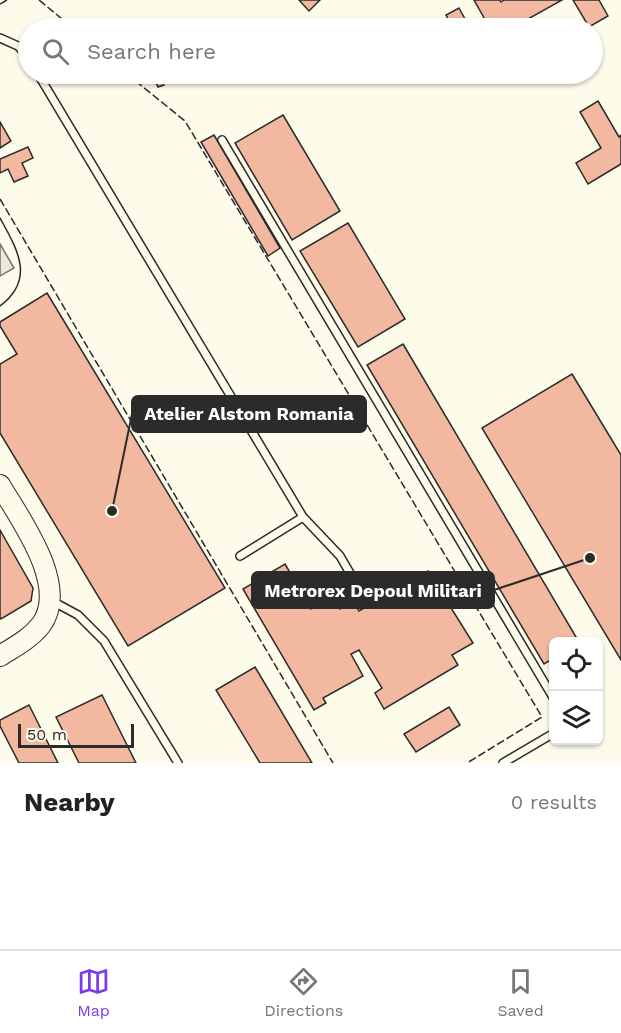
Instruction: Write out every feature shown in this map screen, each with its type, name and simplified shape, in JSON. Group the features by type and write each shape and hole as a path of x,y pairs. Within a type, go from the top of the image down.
{"street":[{"path":"0,485 36,548 46,575 50,600 48,613 41,625 28,639 0,656"}],"lane":[{"path":"0,38 18,46"},
{"path":"44,84 303,517 340,556 365,598"},
{"path":"222,140 549,691"},
{"path":"240,556 303,517"},
{"path":"50,600 78,615 104,641 178,763"},
{"path":"503,763 549,736"}],"shaded area":[{"path":"0,244 14,268 0,276"}],"building":[{"path":"299,0 320,0 309,11"},
{"path":"474,0 500,0 501,2 504,0 562,0 530,18 484,18"},
{"path":"573,0 599,0 608,16 603,19 584,18"},
{"path":"459,8 464,18 448,18 446,15"},
{"path":"598,101 619,137 621,135 621,164 588,184 576,163 601,148 580,112"},
{"path":"283,115 340,211 292,240 235,143"},
{"path":"0,122 11,141 0,148"},
{"path":"214,135 280,248 268,256 201,142"},
{"path":"28,147 33,158 22,163 28,176 14,182 8,169 0,173 0,159"},
{"path":"348,223 405,319 358,347 300,251"},
{"path":"47,293 225,588 128,646 0,433 0,364 17,354 0,326 0,322"},
{"path":"403,344 576,637 549,637 549,661 544,664 367,365"},
{"path":"572,374 621,455 621,660 482,428"},
{"path":"0,530 33,588 31,601 1,619 0,617"},
{"path":"285,564 311,609 332,596 340,609 353,601 359,611 428,571 473,643 452,655 458,665 384,709 375,693 382,688 359,650 351,654 363,676 323,698 326,703 314,710 243,589"},
{"path":"255,667 312,763 260,763 216,690"},
{"path":"102,695 136,763 79,763 56,717"},
{"path":"29,705 58,763 19,763 0,726 0,720"},
{"path":"449,707 460,725 416,752 404,734"}],"tram line":[{"path":"0,218 17,252 20,264 18,285 11,296 0,306"}],"fence":[{"path":"0,4 7,0"},
{"path":"39,0 61,18"},
{"path":"139,84 185,121 542,717 467,763"},
{"path":"0,199 333,763"}],"place":[{"name":"Atelier Alstom Romania","path":"112,511"},
{"name":"Metrorex Depoul Militari","path":"590,558"}]}
